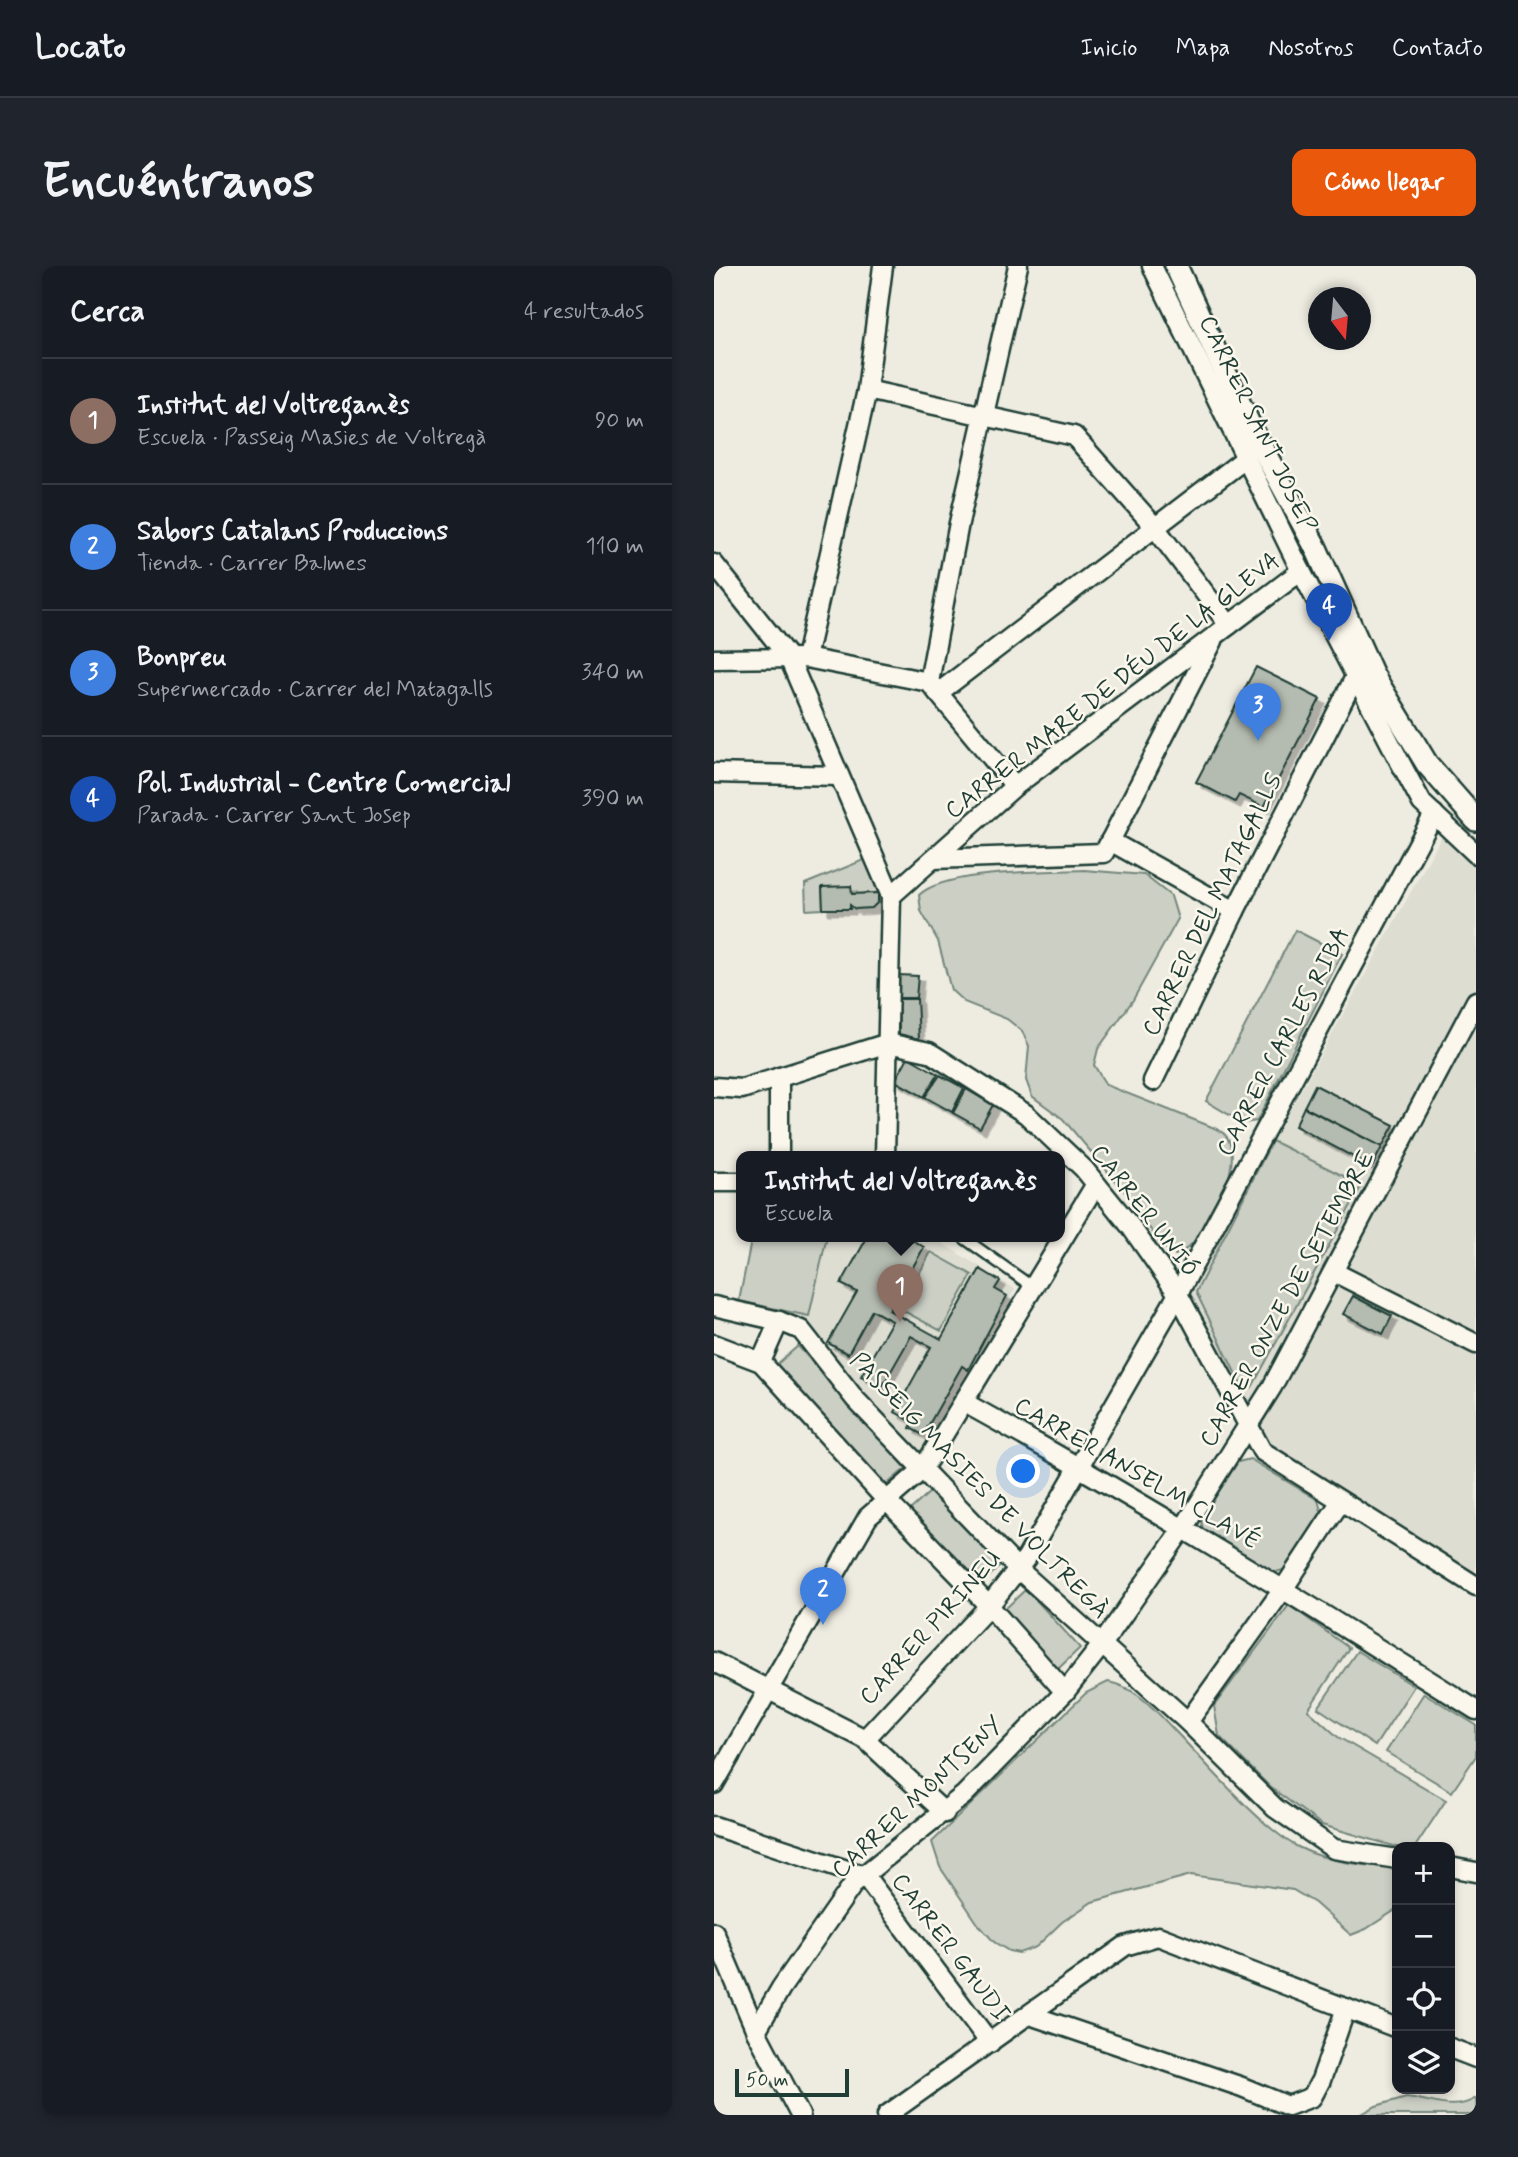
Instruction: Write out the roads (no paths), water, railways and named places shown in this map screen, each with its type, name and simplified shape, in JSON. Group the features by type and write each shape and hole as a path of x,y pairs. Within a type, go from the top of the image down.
{"street":[{"path":"797,658 867,390 883,266"},
{"path":"933,688 959,523 1018,266"},
{"name":"CARRER SANT JOSEP","path":"1152,266 1301,571 1372,712 1422,803 1476,853"},
{"path":"1176,266 1249,424 1316,548 1373,675 1427,764 1476,820"},
{"path":"867,390 1074,436 1153,526 1223,630 1104,853 933,859"},
{"name":"CARRER SANT JOSEP","path":"1249,424 1252,443 1310,564 1318,602"},
{"path":"933,688 1246,458"},
{"path":"714,564 797,658 839,776 891,896 886,1151"},
{"name":"CARRER MARE DE DÉU DE LA GLEVA","path":"891,896 1015,786 1301,571"},
{"path":"714,659 797,658 933,688 1015,786"},
{"name":"CARRER DEL MATAGALLS","path":"1153,1082 1235,911 1356,676"},
{"path":"714,773 839,776"},
{"name":"CARRER CARLES RIBA","path":"1178,1294 1434,814"},
{"path":"1110,841 1235,911"},
{"name":"CARRER ONZE DE SETEMBRE","path":"1101,1646 1183,1528 1247,1427 1334,1272 1476,1001"},
{"name":"CARRER UNIÓ","path":"714,1087 742,1088 888,1043 929,1052 1027,1114 1063,1151"},
{"path":"779,1077 779,1151"},
{"name":"CARRER UNIÓ","path":"1065,1153 1096,1184 1178,1294 1262,1451 1474,1580"},
{"path":"714,1182 736,1182"},
{"path":"1065,1236 1096,1184"},
{"path":"714,1784 868,1517 922,1470 1061,1242"},
{"path":"1334,1272 1476,1344"},
{"name":"CARRER PIRINEU","path":"865,1739 989,1606 1018,1569 1178,1294"},
{"name":"PASSEIG MASIES DE VOLTREGÀ","path":"714,1306 779,1321 801,1330 855,1399 1018,1569 1188,1721 1275,1808 1334,1849 1392,1858"},
{"path":"761,1362 779,1321"},
{"path":"714,1349 714,1344 761,1362 888,1502 989,1606 1065,1692"},
{"name":"CARRER ANSELM CLAVÉ","path":"965,1403 1080,1466 1284,1588 1476,1710"},
{"path":"1188,1721 1284,1588 1341,1501"},
{"name":"CARRER MONTSENY","path":"756,2031 781,1988 854,1884 945,1813 1065,1692 1101,1646"},
{"path":"714,1662 865,1739 945,1813"},
{"name":"CARRER GAUDI","path":"714,1826 865,1876 990,2043"},
{"path":"1455,1868 1476,1872"},
{"path":"714,1932 756,2031 800,2115"},
{"path":"887,2115 1125,1946 1158,1936 1392,2026"},
{"path":"1030,2015 1242,2087 1288,2106 1312,2097 1321,2081 1346,2008"},
{"path":"1455,2050 1476,2058"}],"lane":[{"path":"969,1242 1034,1288"}],"place":[{"name":"Pol. Industrial - Centre Comercial","path":"1329,641"},
{"name":"Bonpreu","path":"1258,741"},
{"name":"Institut del Voltreganès","path":"900,1322"},
{"name":"Sabors Catalans Produccions","path":"823,1625"}]}
